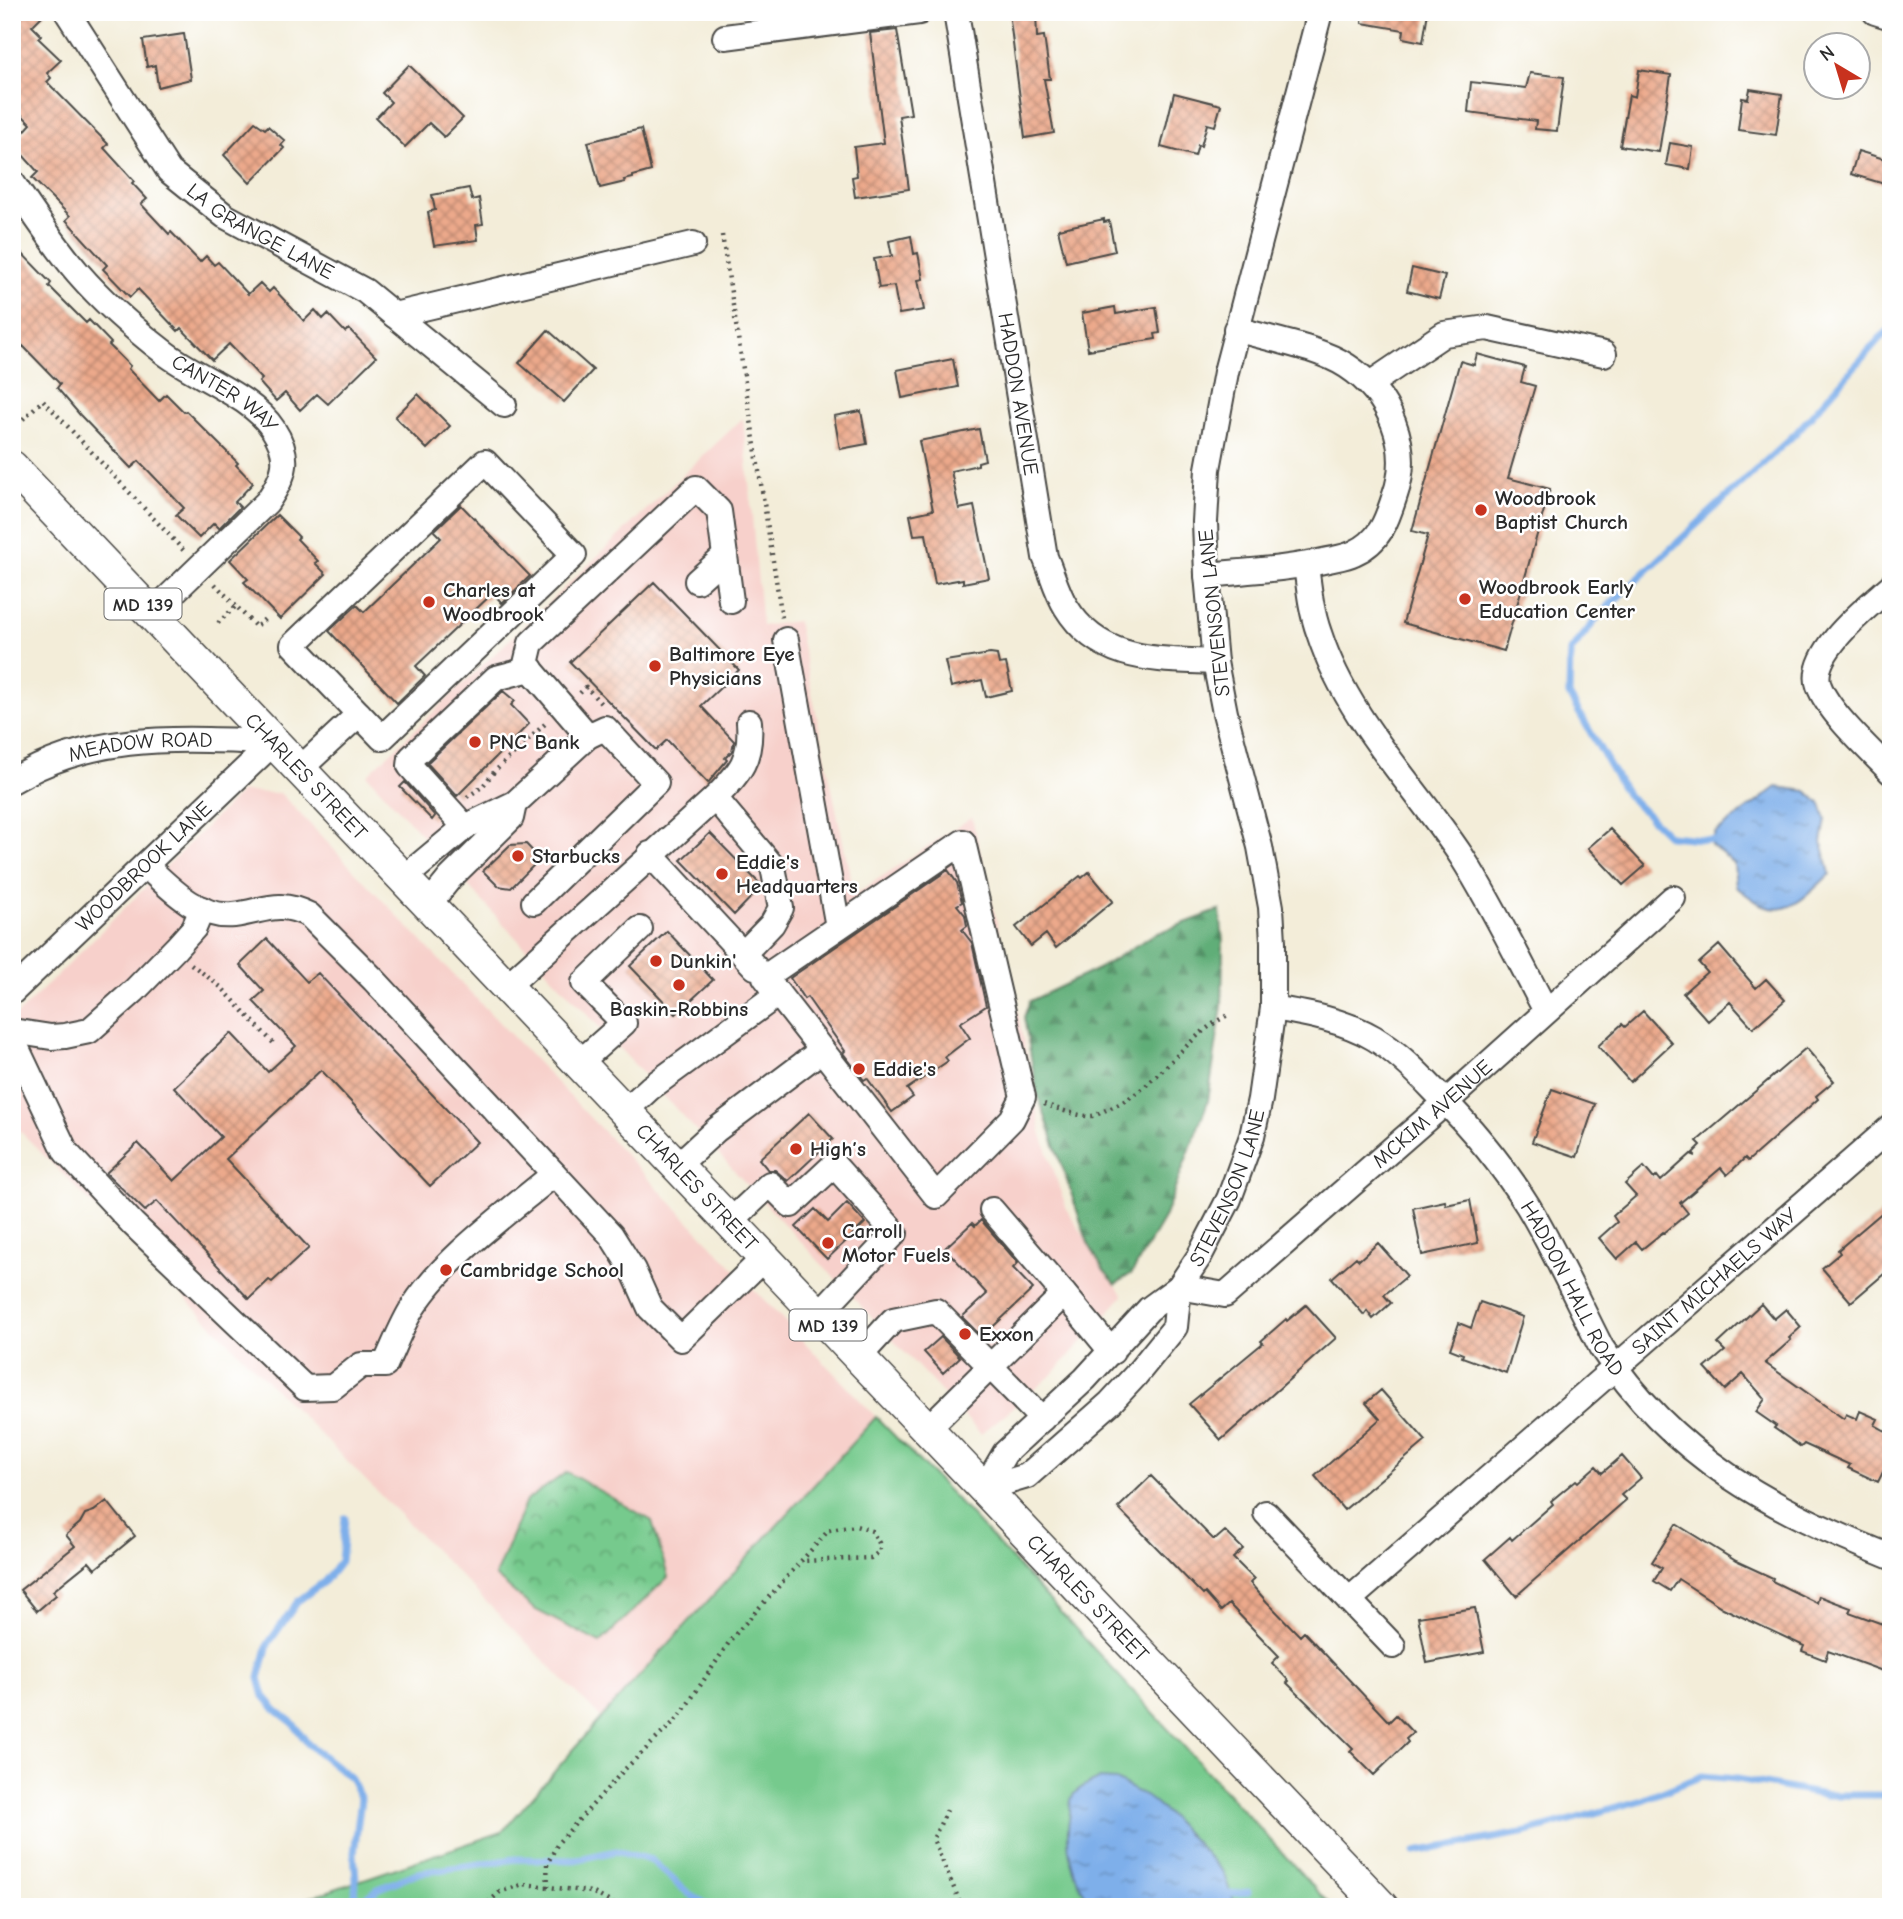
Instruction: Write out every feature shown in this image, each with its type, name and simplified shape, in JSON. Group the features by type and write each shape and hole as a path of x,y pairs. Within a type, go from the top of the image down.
{"main road":[{"name":"CHARLES STREET","path":"12,467 1382,1907"}],"street":[{"name":"LA GRANGE LANE","path":"67,12 169,171 225,216 365,291 504,405"},
{"path":"725,37 919,12"},
{"name":"HADDON AVENUE","path":"956,12 1045,557 1050,570 1065,606 1083,631 1109,648 1139,658 1215,662"},
{"name":"STEVENSON LANE","path":"984,1489 1005,1453 1112,1352 1149,1309 1179,1287 1215,1228 1252,1136 1267,1058 1273,1008 1273,942 1267,876 1225,713 1215,662 1205,522 1208,469 1236,329 1320,12"},
{"path":"1875,12 1891,17"},
{"name":"CANTER WAY","path":"12,182 63,254 105,301 168,356 263,415 284,451 285,471 267,502 152,613"},
{"path":"394,315 693,244"},
{"path":"1370,384 1444,334 1487,328 1604,354"},
{"path":"1207,575 1306,565 1353,554 1375,541 1385,524 1397,491 1403,461 1399,435 1387,410 1370,384 1347,365 1321,354 1236,329"},
{"path":"485,462 574,555 382,738 359,714 293,645 485,462"},
{"path":"588,736 526,664 531,643 696,488 719,512 731,601"},
{"path":"697,581 725,556"},
{"path":"1306,565 1310,600 1332,667 1376,742 1461,857 1546,1011"},
{"path":"1891,586 1837,635 1820,662 1817,684 1832,708 1891,772"},
{"path":"786,640 838,927"},
{"path":"465,827 410,766 411,758 496,678 531,669"},
{"path":"300,768 359,714"},
{"path":"507,986 737,775 750,744 749,722"},
{"path":"404,878 465,827 515,803 588,736 605,728 656,783 534,902"},
{"name":"MEADOW ROAD","path":"12,781 34,767 110,744 154,739 274,742"},
{"name":"WOODBROOK LANE","path":"12,992 274,742"},
{"path":"715,797 773,867 781,908 772,924 743,954"},
{"path":"429,904 450,878 511,818 515,803"},
{"path":"625,1111 650,1088 771,986 838,927 963,842 1023,1097 1012,1119 936,1196 771,986 650,854"},
{"path":"145,865 178,895 202,909 232,915 275,905 296,908 309,915 383,990 611,1235 633,1270 650,1308 681,1339 764,1258"},
{"name":"MCKIM AVENUE","path":"1179,1287 1225,1295 1446,1102 1673,898"},
{"path":"12,1031 65,1037 89,1031 134,991 176,948 194,928 202,909"},
{"path":"579,1063 624,1023 584,983 639,929"},
{"name":"HADDON HALL ROAD","path":"1273,1008 1318,1016 1373,1037 1396,1053 1446,1102 1483,1144 1527,1204 1601,1347 1615,1368 1658,1417 1712,1466 1777,1506 1891,1557"},
{"path":"12,1038 66,1152 133,1224 305,1388 333,1387 361,1365 385,1365 413,1308 432,1283 468,1248 554,1174"},
{"path":"677,1166 716,1130 822,1050"},
{"name":"SAINT MICHAELS WAY","path":"1349,1600 1891,1127"},
{"path":"730,1222 770,1184 791,1205 834,1165 895,1233 818,1315"},
{"path":"992,1210 1112,1352"},
{"name":"STEVENSON LANE","path":"984,1489 1027,1476 1110,1403 1175,1327 1179,1287"},
{"path":"927,1429 1065,1294"},
{"path":"859,1357 893,1320 936,1311 1042,1419"},
{"path":"1266,1513 1393,1646"}],"path":[{"path":"722,235 786,640"},
{"path":"23,419 43,400 256,627 267,617"},
{"path":"218,623 236,606"},
{"path":"176,948 197,971 222,988 276,1046"},
{"path":"1023,1097 1091,1116 1112,1108 1122,1104 1155,1080 1182,1049 1211,1024 1228,1015"},
{"path":"548,1887 547,1864 558,1843 624,1770 679,1717 732,1638 801,1561 830,1531 856,1526 872,1531 879,1544 880,1551 871,1558 801,1561"},
{"path":"947,1810 933,1839 962,1907"},
{"path":"483,1907 500,1892 523,1884 592,1892 619,1907"}],"shaded area":[{"path":"743,418 762,626 797,621 854,895 972,817 1018,1013 1041,1132 1067,1210 1123,1296 1053,1374 981,1434 528,951 367,775"},
{"name":"Cambridge School","path":"241,792 280,793 876,1417 601,1718 12,1123 12,1020"}],"green space":[{"path":"1220,910 1223,942 1222,1006 1208,1101 1164,1218 1132,1273 1116,1284 1104,1271 1088,1243 1037,1092 1024,1017 1030,1001 1098,969 1153,935"},
{"path":"876,1417 957,1500 1332,1907 282,1907 502,1832 601,1718"},
{"path":"567,1472 652,1521 668,1577 600,1643 534,1609 495,1576 526,1501"}],"water":[{"path":"1777,787 1806,791 1821,804 1826,819 1822,842 1830,874 1792,905 1774,909 1761,904 1736,887 1734,863 1711,845 1715,833"},
{"path":"1099,1779 1116,1780 1151,1800 1173,1819 1223,1872 1234,1902 1233,1907 1092,1906 1071,1862 1068,1826 1072,1797 1080,1788"}],"building":[{"path":"12,12 46,12 32,26 41,35 38,38 61,60 47,73 51,78 47,82 108,144 104,148 147,199 141,204 169,234 171,232 200,262 206,256 214,265 218,262 248,294 260,283 269,292 273,288 304,321 315,310 323,319 328,314 345,332 349,329 376,357 328,404 317,394 300,410 285,393 276,401 259,382 262,379 229,344 212,360 181,328 178,331 138,289 130,297 103,269 107,265 66,220 70,216 32,178 38,172 13,144 31,124 12,105"},
{"path":"1009,12 1036,12 1037,37 1044,36 1050,79 1044,79 1054,133 1025,138"},
{"path":"1363,12 1428,12 1423,42 1403,38 1404,30 1362,23"},
{"path":"897,30 911,114 899,116 909,189 855,197 852,177 857,176 854,147 884,143 870,33"},
{"path":"184,34 191,79 158,87 155,65 147,67 143,40"},
{"path":"409,65 463,118 444,137 429,123 405,147 376,118 391,102 382,93"},
{"path":"1639,70 1671,75 1659,152 1620,146 1629,95 1635,97"},
{"path":"1530,73 1564,77 1557,131 1535,129 1536,121 1468,112 1471,82 1526,88"},
{"path":"1750,89 1782,94 1776,135 1738,130 1742,98 1748,99"},
{"path":"1174,93 1221,105 1215,126 1207,124 1201,146 1198,145 1195,156 1161,147"},
{"path":"255,122 265,129 268,126 285,141 281,145 284,148 250,183 224,155"},
{"path":"641,129 651,171 633,176 624,180 625,182 600,188 588,142"},
{"path":"1670,143 1693,147 1690,169 1666,165"},
{"path":"1858,151 1891,161 1891,186 1851,174"},
{"path":"469,188 472,200 479,198 483,224 476,225 478,240 434,246 428,212 435,210 432,195"},
{"path":"1104,219 1104,222 1109,221 1115,251 1066,262 1058,229"},
{"path":"911,236 914,254 918,253 923,279 918,280 924,310 899,314 894,286 879,288 874,259 892,256 889,241"},
{"path":"12,243 51,283 49,286 86,323 89,320 111,343 109,345 130,366 128,369 159,401 166,394 186,411 238,463 236,465 253,483 235,502 240,507 219,528 214,523 199,538 176,515 184,508 139,461 131,468 80,415 57,388 60,384 23,346 12,356"},
{"path":"1412,268 1445,276 1439,299 1407,291"},
{"path":"1115,307 1116,314 1156,307 1160,333 1155,334 1156,339 1088,350 1082,313"},
{"path":"548,330 593,370 564,402 519,363"},
{"name":"Woodbrook Baptist Church","path":"1477,354 1525,367 1521,382 1535,386 1508,478 1550,489 1504,651 1403,623 1428,535 1412,531 1460,361 1474,365"},
{"path":"953,359 958,387 902,398 897,370"},
{"path":"418,394 450,426 427,449 395,417"},
{"path":"861,411 867,444 840,449 834,416"},
{"path":"979,429 985,460 978,462 978,465 951,471 959,509 974,506 989,578 935,584 926,534 914,535 910,515 933,510 919,441"},
{"name":"Charles at Woodbrook","path":"461,505 530,576 502,603 493,593 416,666 425,676 397,703 329,631 357,605 364,612 441,538 434,531"},
{"path":"277,515 299,537 297,539 318,561 315,563 326,574 280,619 244,582 248,579 230,560"},
{"name":"Baltimore Eye Physicians","path":"654,582 739,670 701,706 734,741 732,751 725,758 727,760 708,783 667,740 656,750 570,662"},
{"path":"997,655 999,664 1006,663 1012,691 986,697 982,680 951,687 945,661"},
{"name":"PNC Bank","path":"503,691 515,701 511,705 529,724 457,796 427,763"},
{"path":"405,782 435,816 432,820 400,787"},
{"path":"1610,829 1645,866 1623,885 1588,848"},
{"name":"Eddie's Headquarters","path":"710,833 762,886 734,915 681,860"},
{"name":"Starbucks","path":"526,844 540,859 511,888 498,886 483,871 510,845"},
{"path":"948,870 957,883 962,902 957,905 965,915 967,926 962,930 972,943 986,1006 960,1023 970,1038 945,1057 948,1061 907,1089 913,1097 892,1112 867,1078 864,1080 843,1053 845,1051 807,997 804,999 790,978"},
{"path":"1089,872 1113,901 1056,948 1046,934 1031,946 1016,927 1080,876 1082,878"},
{"path":"667,931 713,980 676,1014 630,966"},
{"path":"267,939 307,982 318,973 477,1142 430,1186 321,1070 226,1159 309,1248 249,1299 157,1201 145,1211 106,1173 138,1143 174,1181 221,1137 174,1087 231,1033 268,1072 296,1046 253,1001 264,991 240,965"},
{"path":"1719,945 1756,988 1766,979 1785,1000 1753,1028 1730,1002 1708,1021 1683,993 1707,972 1699,963"},
{"path":"1643,1011 1672,1043 1630,1082 1598,1046 1622,1024 1625,1027"},
{"path":"1806,1048 1834,1081 1816,1096 1818,1099 1748,1161 1745,1158 1727,1175 1721,1168 1680,1203 1688,1213 1664,1233 1642,1249 1636,1242 1617,1259 1599,1238 1617,1222 1613,1216 1636,1196 1625,1184 1644,1167 1654,1179 1657,1176 1661,1181 1691,1154 1696,1156 1693,1153 1701,1145 1697,1141"},
{"path":"1552,1089 1595,1104 1577,1157 1532,1142"},
{"name":"High’s","path":"809,1113 833,1139 788,1181 775,1170 768,1170 759,1159"},
{"path":"1470,1200 1478,1243 1422,1255 1413,1208 1445,1201 1446,1205"},
{"name":"Carroll Motor Fuels","path":"847,1203 865,1223 827,1259 796,1227 815,1209 828,1222"},
{"path":"1891,1205 1891,1268 1851,1302 1822,1268 1840,1253 1838,1250"},
{"path":"981,1220 1018,1263 1013,1268 1033,1289 982,1337 962,1317 987,1294 945,1248 972,1223 975,1226"},
{"path":"1378,1243 1407,1276 1384,1295 1391,1303 1373,1319 1367,1311 1364,1315 1332,1278 1356,1257 1359,1260"},
{"path":"1480,1302 1523,1317 1506,1373 1462,1357 1463,1354 1450,1349 1459,1323 1471,1328"},
{"path":"1761,1304 1774,1319 1786,1309 1801,1327 1789,1338 1791,1340 1765,1363 1844,1419 1846,1414 1857,1419 1860,1411 1878,1419 1875,1425 1891,1434 1891,1456 1878,1482 1848,1468 1850,1465 1804,1444 1801,1447 1774,1428 1776,1426 1756,1412 1765,1399 1743,1374 1725,1390 1705,1368 1725,1351 1718,1344"},
{"path":"1306,1305 1336,1338 1221,1440 1189,1404 1263,1343 1261,1341 1286,1319 1287,1321"},
{"path":"941,1337 960,1357 943,1373 924,1352"},
{"path":"1381,1390 1426,1441 1344,1510 1315,1476 1380,1419 1366,1403"},
{"path":"1622,1456 1641,1478 1621,1495 1626,1500 1516,1596 1485,1559 1510,1537 1512,1540 1576,1480 1578,1482 1596,1466 1602,1473"},
{"path":"1151,1476 1213,1539 1225,1531 1243,1549 1233,1558 1254,1579 1250,1583 1267,1602 1300,1636 1304,1632 1389,1722 1396,1715 1413,1733 1406,1739 1408,1742 1374,1775 1350,1751 1353,1748 1287,1683 1289,1681 1272,1663 1279,1656 1229,1604 1221,1611 1205,1593 1203,1595 1118,1508"},
{"path":"107,1501 135,1536 95,1569 89,1562 53,1591 56,1595 37,1611 20,1590 75,1546 66,1535 80,1523 85,1514"},
{"path":"1676,1524 1736,1561 1817,1603 1819,1596 1851,1608 1849,1612 1891,1627 1891,1674 1828,1651 1825,1660 1802,1651 1804,1646 1723,1608 1678,1579 1670,1591 1654,1581 1662,1568 1652,1562"},
{"path":"1475,1608 1484,1652 1427,1663 1418,1617"}],"waterway":[{"path":"1722,841 1669,836 1626,794 1569,695 1570,652 1602,612 1795,434 1891,329"},
{"path":"345,1518 341,1561 325,1581 298,1601 268,1644 259,1678 264,1696 293,1723 308,1744 350,1777 361,1799 354,1853 354,1906"},
{"path":"1415,1852 1527,1832 1642,1800 1702,1776 1737,1779 1825,1795 1891,1795"},
{"path":"352,1907 378,1889 417,1873 515,1859 574,1860 616,1851 651,1860 688,1893 711,1907"},
{"path":"1231,1894 1248,1892"}],"place":[{"name":"Woodbrook Baptist Church","path":"1481,510"},
{"name":"Woodbrook Early Education Center","path":"1465,599"},
{"name":"Charles at Woodbrook","path":"429,602"},
{"name":"Baltimore Eye Physicians","path":"655,666"},
{"name":"PNC Bank","path":"475,742"},
{"name":"Starbucks","path":"518,856"},
{"name":"Eddie's Headquarters","path":"722,874"},
{"name":"Dunkin'","path":"656,961"},
{"name":"Baskin-Robbins","path":"679,985"},
{"name":"Eddie's","path":"859,1069"},
{"name":"High’s","path":"796,1149"},
{"name":"Carroll Motor Fuels","path":"828,1243"},
{"name":"Cambridge School","path":"446,1270"},
{"name":"Exxon","path":"965,1334"}]}
